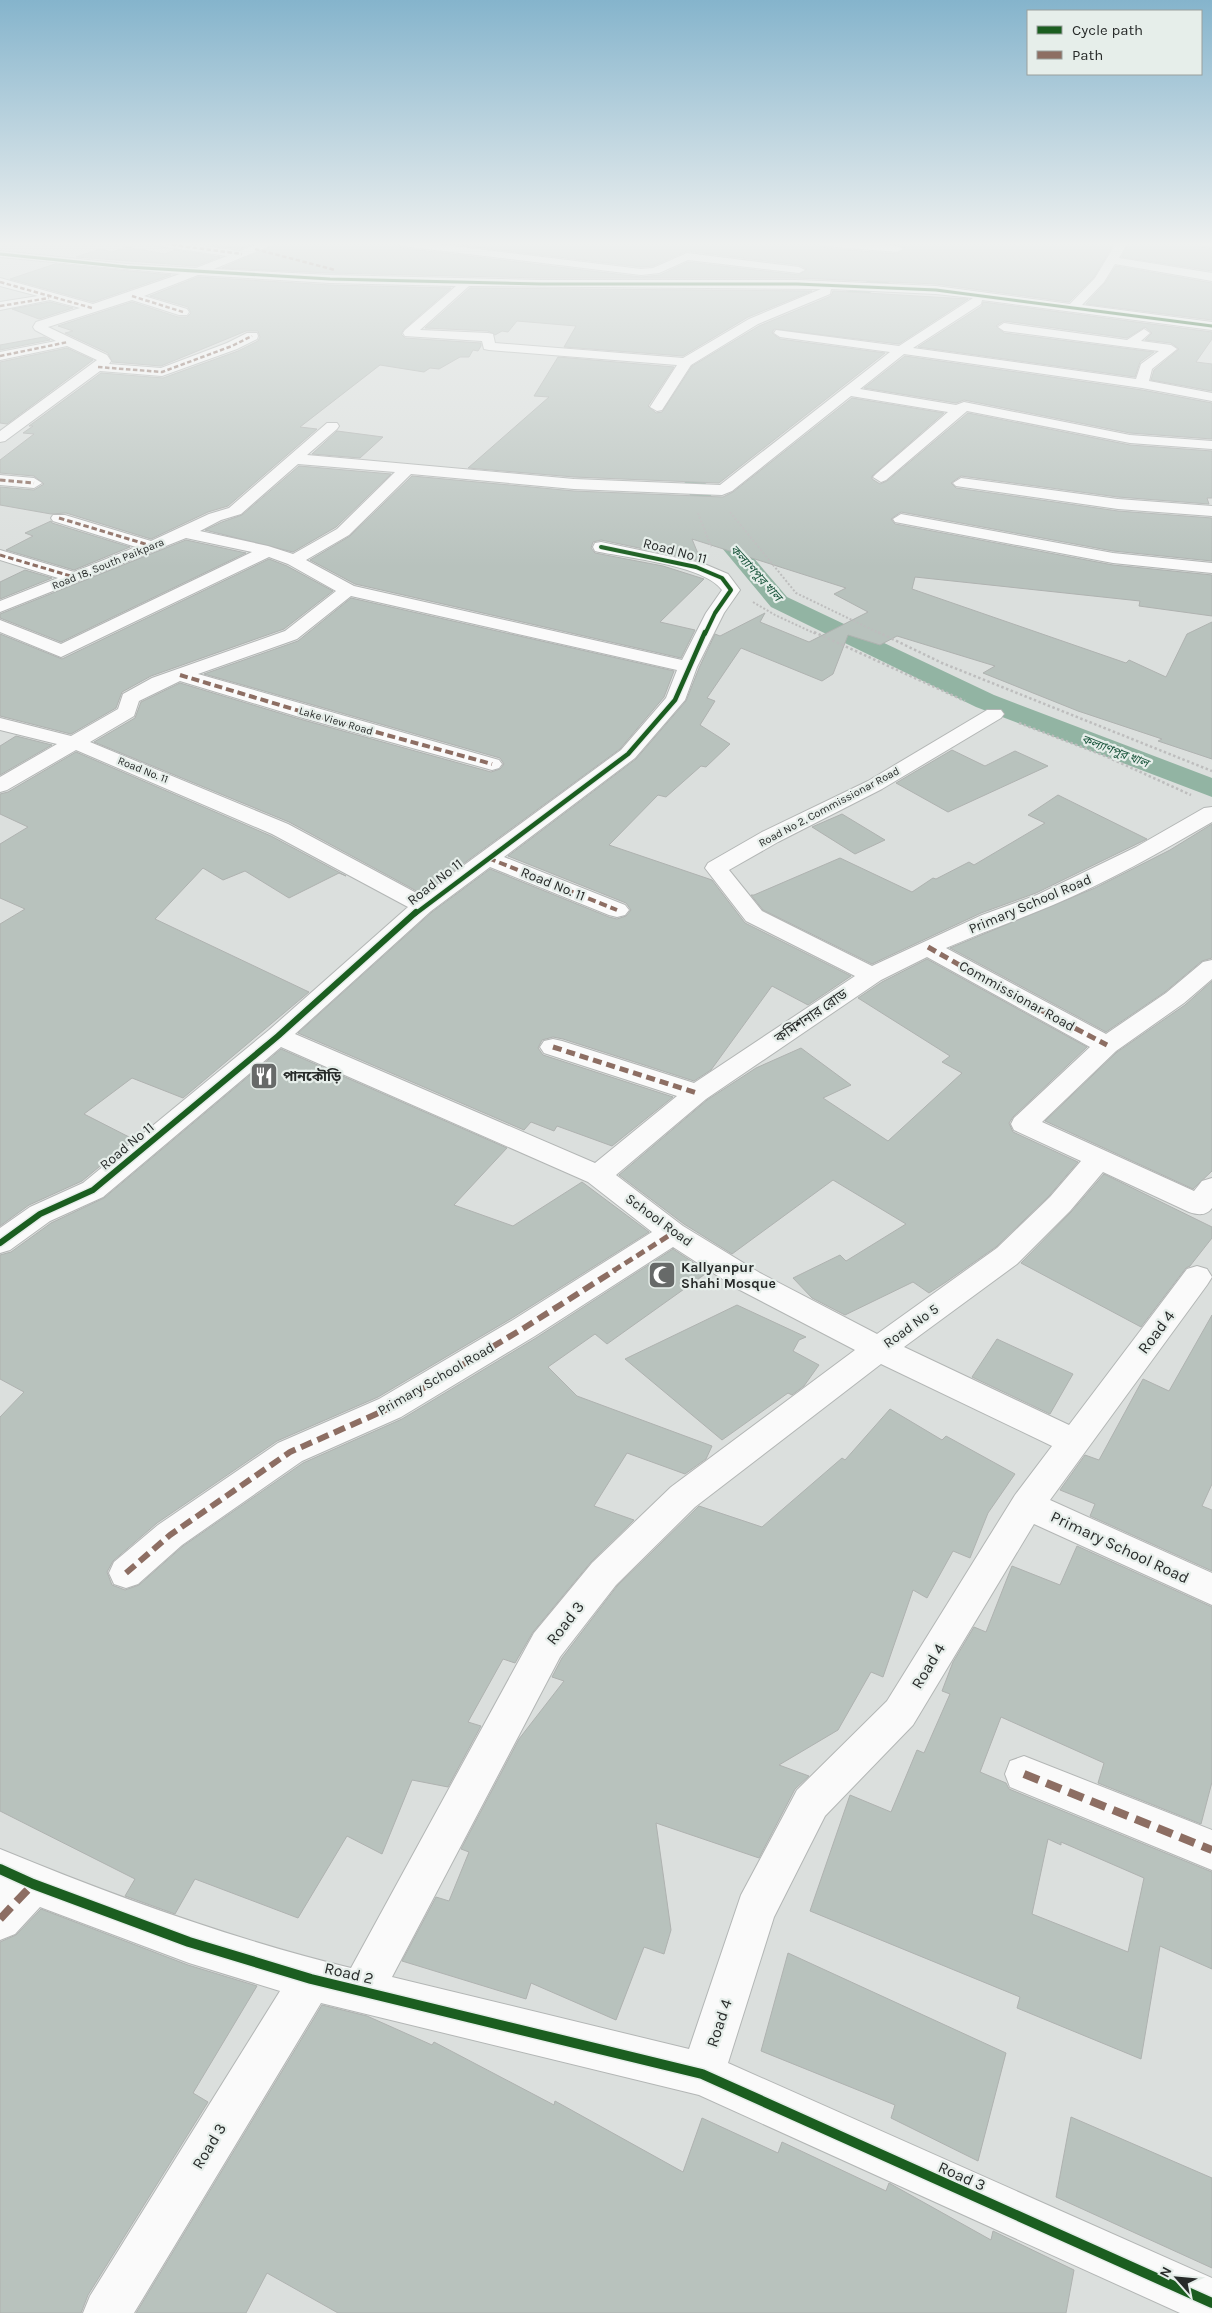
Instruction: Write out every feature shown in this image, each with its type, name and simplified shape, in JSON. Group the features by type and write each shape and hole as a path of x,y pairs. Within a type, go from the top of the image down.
{"street":[{"path":"0,356 25,351"},
{"path":"0,438 104,361 102,358 87,351"},
{"path":"98,367 162,372 219,351"},
{"path":"551,351 686,362"},
{"path":"657,408 686,362 702,351"},
{"path":"297,459 574,484 683,488 712,491 727,488 900,351"},
{"path":"908,351 1142,384 1212,397"},
{"path":"1142,384 1146,367 1168,351"},
{"path":"850,392 959,410"},
{"path":"881,478 964,406 1130,439 1212,445"},
{"name":"Road 18, South Paikpara","path":"0,607 185,533 215,517 235,511 297,459 332,426"},
{"path":"294,560 343,532 407,469"},
{"path":"0,480 34,483"},
{"path":"961,483 1108,503 1173,510 1212,511"},
{"path":"59,518 152,546"},
{"path":"901,520 1113,558 1212,568"},
{"path":"185,533 268,551 294,560 348,590 688,666"},
{"name":"Road No 11","path":"0,1243 40,1214 93,1190 278,1036 423,906 628,754 674,700 688,666 715,612 731,590 722,578 696,567 601,547"},
{"path":"0,626 60,651 268,551"},
{"path":"0,555 74,577"},
{"path":"0,786 126,712 130,698 180,675 291,635 348,590"},
{"name":"Lake View Road","path":"180,675 303,712 492,764"},
{"name":"Road No 2, Commissionar Road","path":"872,975 754,916 716,868 770,837 875,785 994,714"},
{"name":"Road No. 11","path":"0,724 75,743 210,799"},
{"name":"Road No 11","path":"210,799 280,829 423,906"},
{"name":"Primary School Road","path":"872,975 928,947 990,920 1045,900 1144,852 1212,813"},
{"name":"Road No. 11","path":"488,858 618,910"},
{"name":"Commissionar Road","path":"928,947 1010,994 1107,1045"},
{"path":"1212,966 1175,998 1107,1045 1024,1124 1199,1205 1212,1188"},
{"name":"কমিশনার রোড","path":"598,1174 697,1093 872,975"},
{"path":"278,1036 598,1174"},
{"path":"553,1047 697,1093"},
{"name":"Road No 5","path":"1074,1442 879,1349 1007,1256 1060,1204 1099,1158"},
{"name":"School Road","path":"598,1174 673,1233 749,1281 879,1349"},
{"name":"Primary School Road","path":"126,1573 170,1535 290,1452 390,1408 524,1328 673,1233"},
{"name":"Road 4","path":"702,2074 756,1910 811,1803 900,1713 1027,1505 1197,1276"},
{"name":"Road 3","path":"362,1990 547,1645 604,1574 682,1497 879,1349"},
{"name":"Primary School Road","path":"1027,1505 1212,1590"},
{"path":"1024,1774 1212,1850"},
{"path":"0,1919 16,1876"},
{"name":"Road 2","path":"16,1876 189,1942 311,1978 702,2074"},
{"name":"Road 3","path":"107,2313 311,1978"},
{"name":"Road 3","path":"702,2074 1212,2303"}],"path":[{"path":"683,488 722,578"},
{"path":"712,491 796,593 942,663 1212,770"}],"building":[{"path":"53,351 73,351 93,360 7,424 0,423 0,362"},
{"path":"104,351 198,351 161,366 112,362 108,353"},
{"path":"238,351 472,351 469,357 460,357 439,369 430,368 424,372 380,365 300,427 317,429 228,506 208,512 151,539 66,513 51,514 0,505 0,487 34,490 44,484 34,476 0,473 0,460 34,434 23,433 33,426 29,426 101,373 163,378"},
{"path":"616,351 691,351 683,356"},
{"path":"717,351 870,351 885,353 719,483 574,477 468,468 549,397 534,396 558,357 674,367 648,406 656,413 662,412 692,366"},
{"path":"946,351 1154,352 1140,362 1135,377"},
{"path":"1177,351 1204,351 1196,362 1212,364 1212,391 1151,380 1154,370"},
{"path":"905,356 1142,390 1212,403 1212,439 1130,433 964,400 956,403 864,388"},
{"path":"852,398 944,413 872,476 872,479 880,484 887,481 968,413 1130,445 1212,451 1212,498 1207,498 1209,504 1118,497 961,476 951,483 956,488 1118,511 1212,518 1212,561 1113,551 901,512 891,519 895,524 1113,565 1212,575 1212,616 1139,606 1140,601 915,577 912,589 1126,663 1129,660 1166,677 1187,634 1212,622 1212,759 1158,741 1162,739 1078,711 983,673 995,666 897,636 880,645 848,635 833,674 822,681 741,648 707,698 715,701 700,725 730,744 706,767 701,766 666,797 658,795 609,845 712,880 745,923 851,976 808,1005 772,986 711,1070 694,1081 563,1039 553,1037 542,1040 538,1048 543,1055 673,1097 612,1146 557,1126 554,1131 531,1122 524,1130 298,1033 432,912 490,869 609,917 617,919 626,916 631,910 626,903 508,856 636,759 686,701 715,634 720,636 765,613 760,622 809,642 868,612 834,594 846,588 692,539 701,561 601,540 593,542 591,548 595,553 663,566 704,579 660,622 695,630 681,658 355,584 310,560 350,536 412,476 574,491 723,497 733,492"},
{"path":"337,431 383,437 360,458 312,454"},
{"path":"299,466 391,474 336,527 293,552 205,530 242,515"},
{"path":"51,521 52,523 130,547 74,570 6,550 33,536 25,533"},
{"path":"186,540 246,553 61,642 0,618 0,614"},
{"path":"269,559 287,566 333,591 284,629 151,676 122,692 116,708 71,734 0,716 0,634 62,659"},
{"path":"25,570 52,578 0,599 0,582"},
{"path":"351,598 674,671 664,697 620,749 422,894 289,822 94,742 135,718 141,702 180,683 296,718 491,772 500,769 504,764 500,758 204,674 298,641"},
{"path":"16,736 52,745 0,775 0,746"},
{"path":"952,750 985,766 1015,751 1048,766 948,812 896,783"},
{"path":"76,752 271,836 346,876 339,873 289,898 245,871 223,880 203,868 155,919 309,992 183,1098 132,1078 84,1114 133,1139 82,1181 29,1205 0,1226 0,924 25,909 0,898 0,844 28,827 0,814 0,794 8,792"},
{"path":"1058,795 1147,839 1036,893 981,913 872,964 763,910 751,895 840,858 912,892 933,878 936,879 969,862 974,865 1045,823 1028,815"},
{"path":"842,814 885,840 855,854 812,827"},
{"path":"1212,824 1212,958 1202,961 1165,992 1106,1032 950,948 1095,888 1170,850"},
{"path":"927,959 1087,1047 1013,1117 1009,1123 1013,1132 1078,1162 1049,1196 996,1247 929,1293 913,1282 845,1315 812,1298 793,1278 840,1255 846,1261 906,1224 833,1180 732,1254 684,1224 619,1175 707,1100 756,1068 801,1048 851,1085 823,1098 888,1141 962,1073 942,1062 950,1056 858,998 882,982"},
{"path":"1212,981 1212,1171 1193,1189 1045,1121 1117,1052 1185,1005"},
{"path":"281,1049 507,1148 454,1205 513,1226 582,1182 649,1232 512,1318 378,1397 277,1441 157,1523 113,1561 107,1572 112,1585 125,1590 139,1585 183,1546 303,1463 402,1419 536,1338 673,1249 708,1272 607,1344 595,1334 548,1367 577,1396 712,1446 706,1459 685,1474 627,1453 594,1506 634,1520 591,1562 533,1632 515,1663 503,1659 468,1722 481,1726 448,1787 412,1780 382,1854 347,1836 298,1918 195,1879 175,1914 125,1896 135,1879 0,1811 0,1417 24,1392 0,1379 0,1255 11,1252 51,1223 104,1198"},
{"path":"1104,1174 1212,1227 1212,1238 1190,1266 1186,1268 1141,1327 1021,1263 1071,1212"},
{"path":"737,1305 806,1337 799,1340 793,1351 819,1365 804,1386 792,1395 788,1393 722,1440 625,1359"},
{"path":"1212,1315 1212,1484 1202,1506 1212,1510 1212,1571 1090,1516 1095,1504 1060,1490 1085,1455 1099,1460 1143,1379 1169,1391"},
{"path":"997,1339 1073,1374 1050,1414 972,1377"},
{"path":"890,1409 942,1440 946,1436 1015,1474 988,1513 970,1558 953,1551 927,1598 913,1590 883,1677 871,1672 838,1730 779,1765 809,1776 795,1789 759,1858 656,1823 671,1930 664,1954 644,1947 616,2020 531,1983 526,1999 402,1961 436,1897 449,1901 469,1852 461,1849 519,1739 564,1681 552,1677 562,1658 617,1586 699,1506 762,1527 842,1458 845,1460"},
{"path":"1077,1546 1212,1607 1212,1782 1201,1824 1098,1783 1104,1763 1001,1717 980,1772 1006,1783 1009,1789 1212,1872 1212,1969 1160,1946 1141,2059 1017,2008 1020,1997 810,1911 850,1795 891,1812 917,1750 924,1753 950,1694 942,1691 953,1662 974,1627 986,1632 1012,1566 1060,1585","holes":["1048,1839 1061,1845 1061,1842 1144,1878 1128,1952 1032,1914"]},
{"path":"41,1909 188,1965 257,1986 193,2093 208,2102 88,2295 81,2313 0,2313 0,1942 16,1935"},
{"path":"788,1953 1006,2053 978,2161 891,2118 895,2105 761,2051"},
{"path":"322,2005 367,2016 432,2045 434,2042 554,2105 555,2101 683,2172 702,2118 778,2153 782,2142 886,2191 889,2183 991,2240 993,2231 1074,2270 1066,2313 338,2313 267,2273 246,2313 136,2313"},
{"path":"1071,2117 1212,2178 1212,2268 1056,2197"}],"waterway":[{"name":"কল্যাণপুর খাল","path":"687,446 687,464 713,524 779,602 985,701 1212,788"}],"marked path":[{"path":"0,356 25,351"},
{"path":"98,367 162,372 219,351"},
{"path":"0,480 34,483"},
{"path":"59,518 152,546"},
{"path":"0,555 74,577"},
{"path":"180,675 303,712 492,764"},
{"path":"488,858 617,910"},
{"path":"928,947 1010,994 1107,1045"},
{"path":"553,1047 697,1093"},
{"path":"126,1573 170,1535 290,1452 390,1408 524,1328 673,1233"},
{"path":"1024,1774 1212,1850"},
{"path":"0,1919 33,1884"}],"cycle path":[{"path":"0,1243 40,1214 93,1190 278,1036 423,906 628,754 675,700 688,667 715,613 731,590 722,578 696,567 601,547"},
{"path":"0,1869 33,1884 189,1942 311,1979 702,2074 1212,2303"}],"place":[{"name":"পানকৌড়ি","path":"264,1076"},
{"name":"Kallyanpur Shahi Mosque","path":"662,1275"}]}
